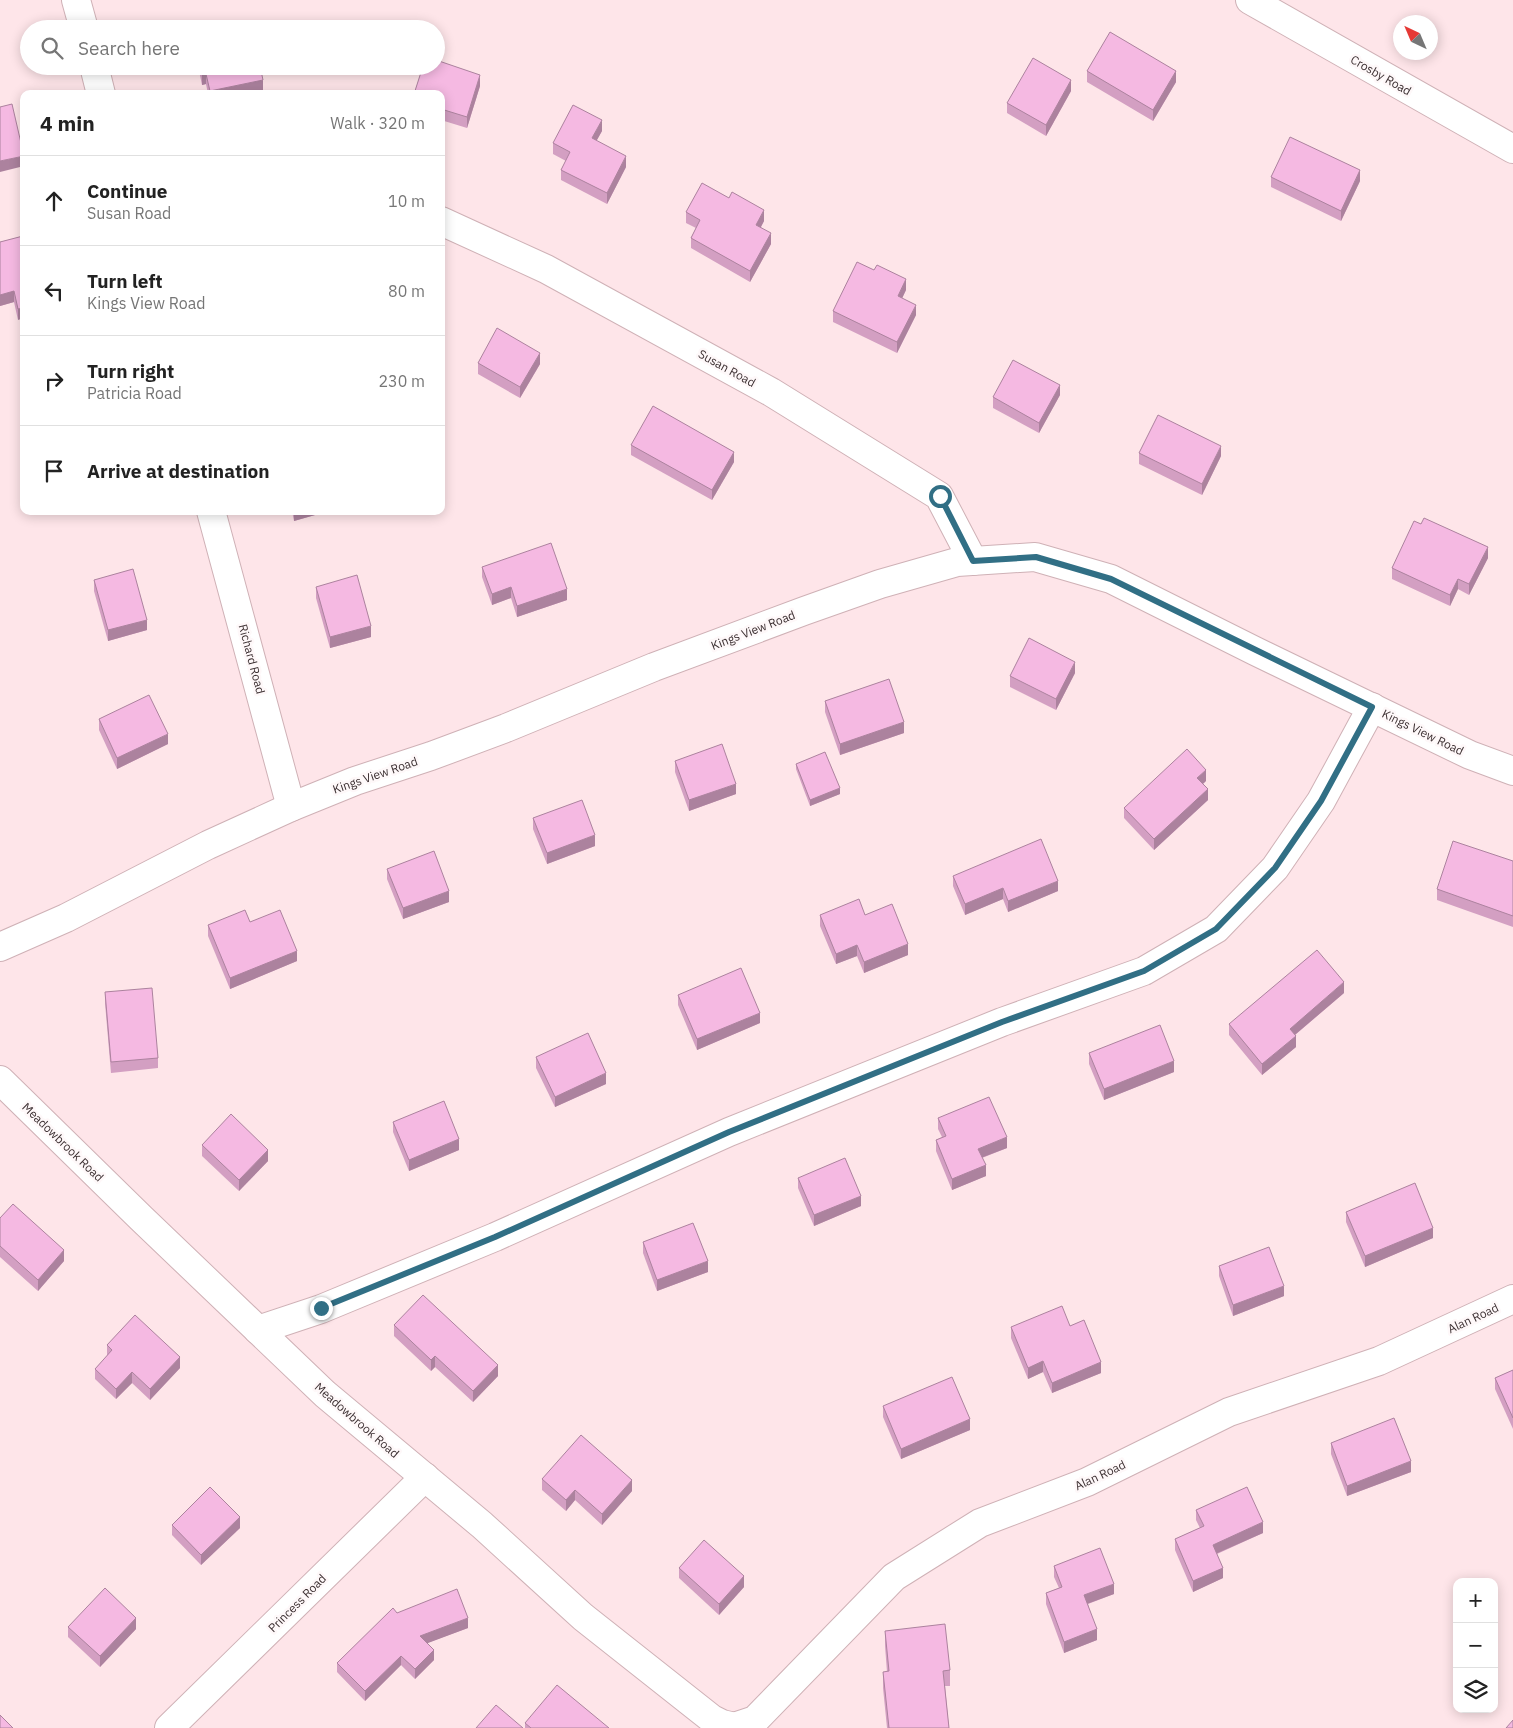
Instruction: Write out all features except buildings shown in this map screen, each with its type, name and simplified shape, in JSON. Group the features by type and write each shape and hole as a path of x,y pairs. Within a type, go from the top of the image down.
{"street":[{"path":"76,0 82,20"},
{"name":"Crosby Road","path":"1259,2 1513,149"},
{"path":"96,75 100,90"},
{"name":"Susan Road","path":"445,223 546,269 771,392 940,496 973,561"},
{"name":"Richard Road","path":"212,515 291,808"},
{"name":"Kings View Road","path":"0,947 66,918 200,849 355,781 431,756 506,728 654,668 804,611 880,584 957,562 1036,557 1111,579 1470,755 1513,771"},
{"path":"258,1330 321,1308 495,1237 729,1132 1002,1022 1144,971 1216,929 1275,868 1321,801 1372,707"},
{"name":"Meadowbrook Road","path":"0,1080 325,1394 482,1525 584,1617 712,1719 722,1724 738,1727"},
{"name":"Alan Road","path":"738,1727 755,1720 894,1577 980,1523 1088,1482 1229,1412 1379,1361 1513,1299"},
{"name":"Princess Road","path":"169,1728 424,1477"}],"route":[{"path":"321,1308 495,1237 729,1132 1002,1022 1144,971 1216,929 1275,868 1321,801 1372,707 1254,651 1111,579 1036,557 973,561 940,496"}]}
